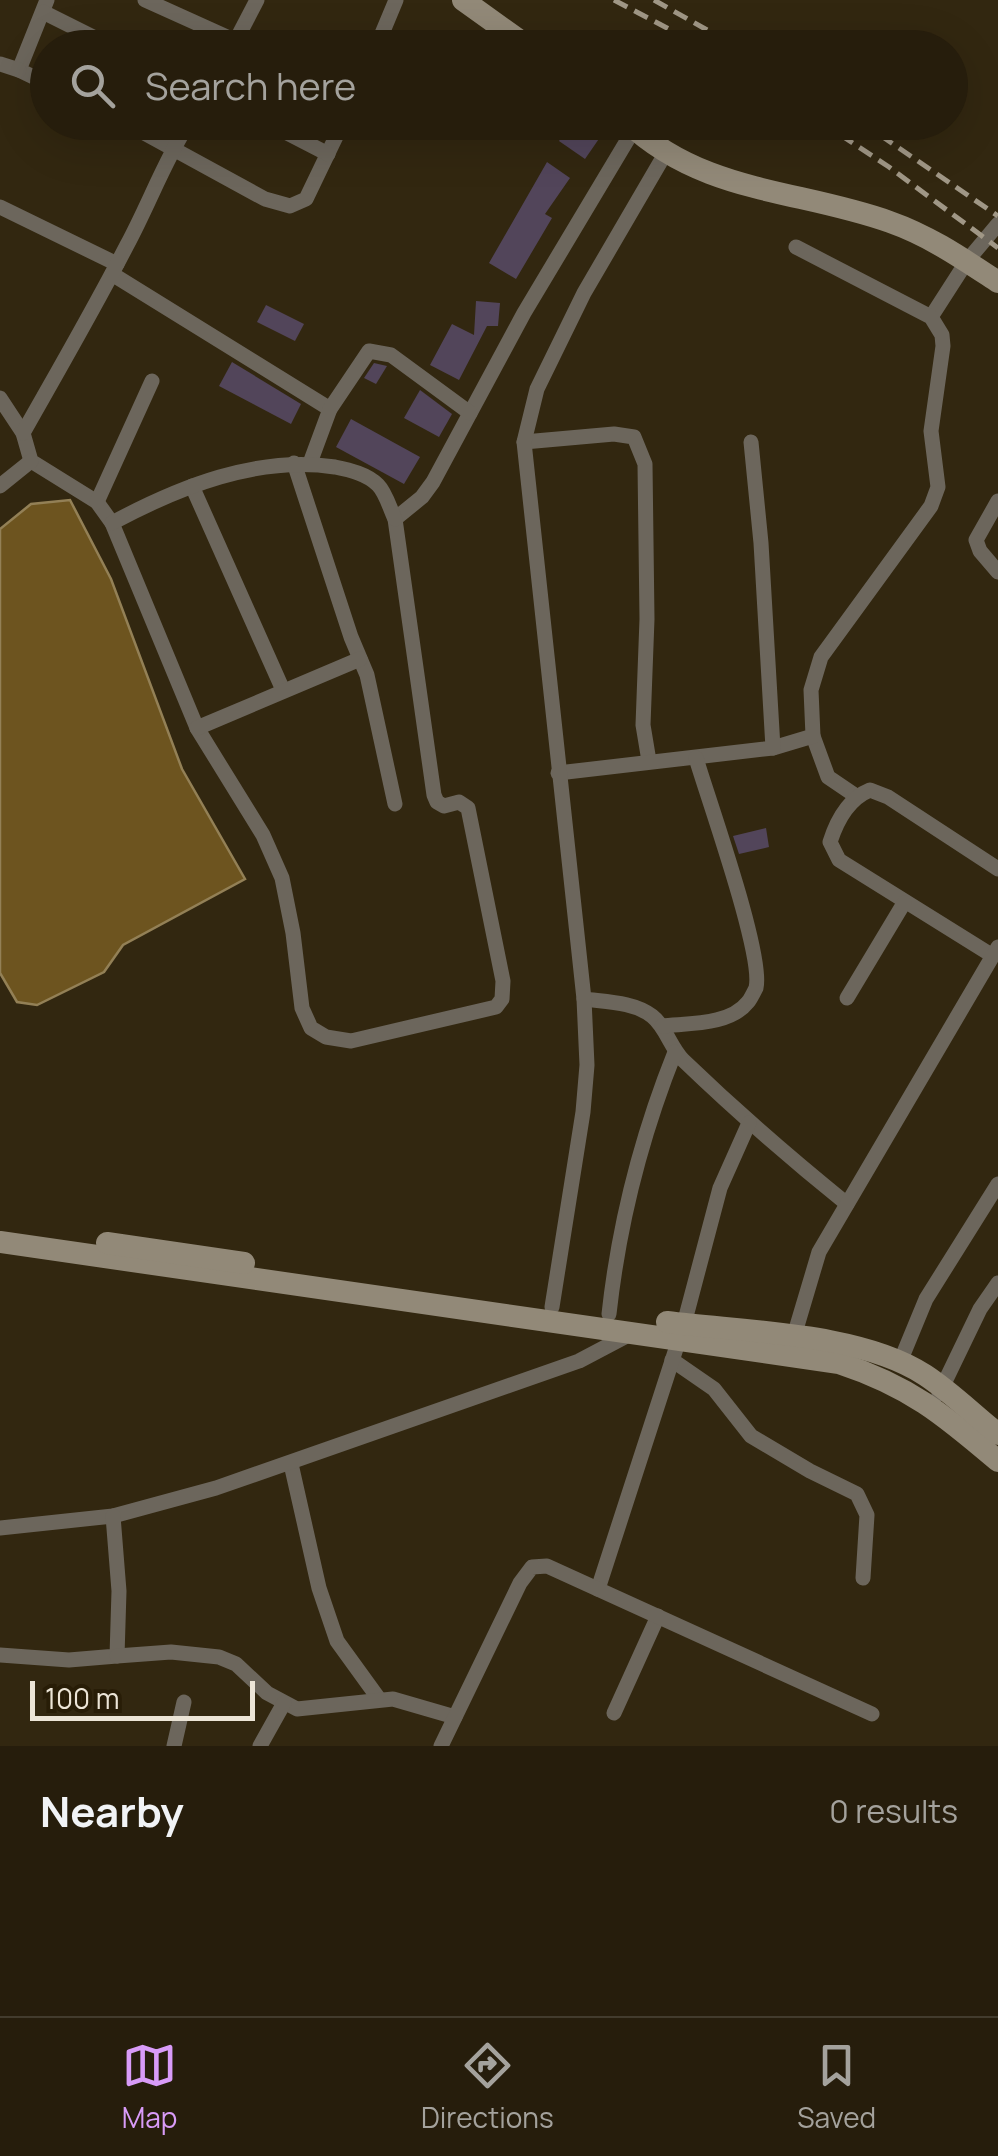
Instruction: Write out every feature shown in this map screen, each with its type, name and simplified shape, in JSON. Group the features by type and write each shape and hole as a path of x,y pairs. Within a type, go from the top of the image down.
{"main road":[{"path":"463,0 505,30"},
{"path":"648,140 665,154 726,181 892,223 944,246 998,282"},
{"path":"0,1228 610,1314 678,1341 794,1336 858,1349 900,1362 925,1375 938,1398 998,1461"},
{"path":"0,1242 839,1363 938,1398 998,1434"}],"street":[{"path":"145,0 206,30"},
{"path":"241,30 257,0"},
{"path":"384,30 396,0"},
{"path":"35,30 45,6 86,30"},
{"path":"19,70 30,43"},
{"path":"0,64 30,75"},
{"path":"160,140 265,199 290,206 306,199 334,140"},
{"path":"22,433 115,269 178,140"},
{"path":"301,140 328,154"},
{"path":"395,520 433,482 623,140"},
{"path":"552,1307 587,1065 584,999 524,442 537,389 584,294 665,154"},
{"path":"0,208 115,269 330,409"},
{"path":"932,317 967,261 998,224"},
{"path":"796,247 932,317 944,346 930,431 938,488 931,506 820,657 812,690 813,736 828,777 856,796"},
{"path":"395,804 367,675 302,463 330,409 368,351 391,355 470,413"},
{"path":"97,502 152,381"},
{"path":"0,398 22,433 31,461 97,502 112,523 197,728 263,835 282,878 302,1008 311,1028 326,1037 351,1041 496,1007 502,999 502,981 468,808 459,802 444,806 436,802 434,795 395,520 380,486 367,476 346,469 302,463 249,470 192,486 112,523"},
{"path":"524,442 614,434 634,437 640,447 645,464 647,619 642,725 649,761"},
{"path":"751,442 773,748"},
{"path":"0,486 31,461"},
{"path":"192,486 283,690"},
{"path":"998,501 976,540 998,572"},
{"path":"197,728 360,659"},
{"path":"558,772 773,748 813,736"},
{"path":"662,1026 714,1020 736,1013 750,1000 756,987 747,927 696,758"},
{"path":"794,1336 819,1252 995,951 904,903 839,860 830,842 836,824 856,796 870,790 998,869"},
{"path":"847,998 904,903"},
{"path":"584,999 632,1006 650,1014 662,1026 675,1052 749,1123 847,1204"},
{"path":"610,1314 618,1241 649,1116 675,1052"},
{"path":"598,1590 678,1341 720,1188 749,1123"},
{"path":"900,1362 926,1299 998,1184"},
{"path":"938,1398 980,1309 998,1283"},
{"path":"0,1528 113,1516 216,1488 579,1361 634,1332"},
{"path":"678,1341 752,1436 856,1494 867,1514 864,1578"},
{"path":"292,1464 318,1588 337,1642 379,1699"},
{"path":"113,1516 119,1592 117,1656"},
{"path":"440,1746 520,1583 532,1567 547,1566 872,1714"},
{"path":"614,1713 658,1616"},
{"path":"0,1655 69,1660 171,1652 219,1657 236,1664 267,1694 298,1709 392,1699 455,1717"},
{"path":"174,1746 184,1702"},
{"path":"260,1746 284,1703"}],"shaded area":[{"path":"70,500 111,579 182,769 245,879 123,945 104,972 37,1005 17,1002 0,973 0,529 31,504"}],"building":[{"path":"560,140 598,140 585,159"},
{"path":"547,162 570,178 545,214 552,218 516,279 489,263"},
{"path":"476,301 500,303 498,326 487,326 459,380 430,365 452,324 474,335"},
{"path":"266,305 304,324 295,341 257,322"},
{"path":"232,362 301,404 291,424 219,386"},
{"path":"374,363 387,366 376,384 364,378"},
{"path":"420,390 452,414 439,437 404,418"},
{"path":"351,419 420,457 404,484 336,447"},
{"path":"766,828 769,847 739,854 733,836"}],"railway":[{"path":"614,0 671,30"},
{"path":"654,0 707,30"},
{"path":"848,140 998,248"},
{"path":"887,140 998,216"}]}
